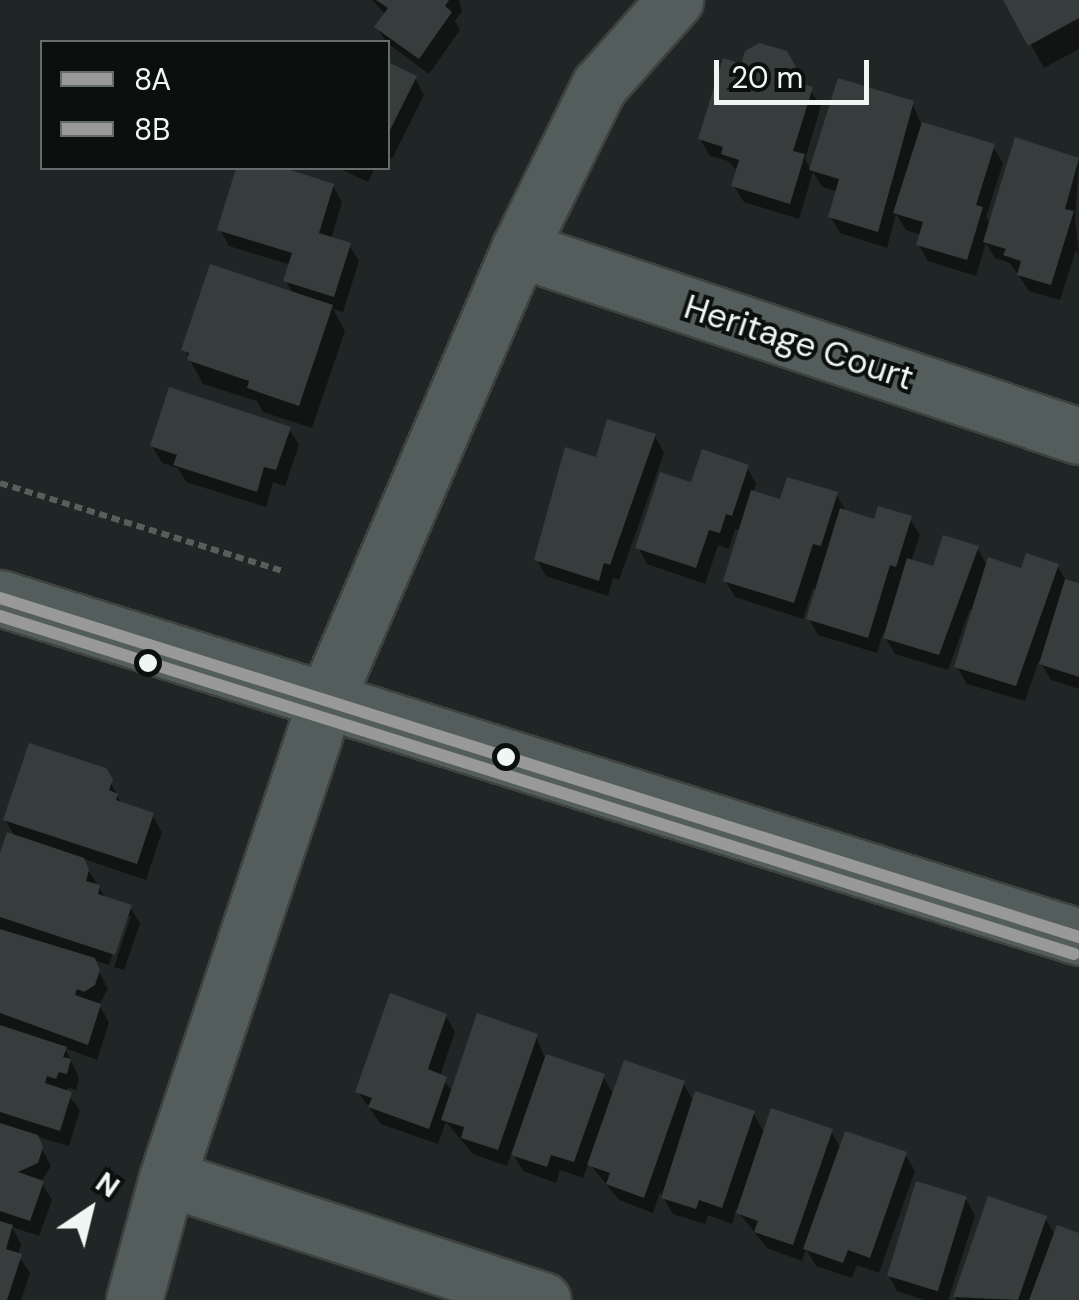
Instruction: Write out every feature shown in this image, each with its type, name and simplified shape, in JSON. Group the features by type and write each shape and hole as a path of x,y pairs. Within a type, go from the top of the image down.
{"street":[{"path":"134,1300 167,1178 325,702 519,249 599,86 675,0"},
{"name":"Heritage Court","path":"519,249 1079,436"},
{"path":"0,598 1079,937"},
{"path":"167,1178 543,1300"}],"path":[{"path":"0,483 282,572"}],"building":[{"path":"376,0 449,0 445,6 452,12 419,59 374,27 388,8"},
{"path":"1003,0 1079,0 1079,18 1028,46"},
{"path":"759,43 787,51 796,67 792,80 813,87 793,151 805,154 790,204 731,186 739,160 721,154 723,147 698,139 723,58 741,64 745,51"},
{"path":"390,63 417,76 390,130"},
{"path":"838,78 914,101 878,232 828,217 839,179 809,170"},
{"path":"922,122 995,144 976,205 983,207 967,260 916,245 923,222 893,213"},
{"path":"1015,137 1079,158 1065,209 1074,211 1051,285 1017,275 1021,261 1003,255 1006,249 983,242"},
{"path":"235,170 290,170 334,184 319,233 351,243 334,297 283,281 292,253 217,230"},
{"path":"210,264 333,305 299,406 247,388 249,381 187,360 189,353 181,350"},
{"path":"169,387 291,427 276,470 264,467 257,492 173,465 177,455 150,446"},
{"path":"607,419 656,434 610,565 604,563 599,581 534,560 565,447 596,457"},
{"path":"702,449 749,465 732,516 726,514 720,533 709,530 696,568 635,548 660,472 691,482"},
{"path":"787,477 838,492 821,546 813,544 794,603 723,581 751,490 780,499"},
{"path":"878,506 912,516 896,567 890,565 868,638 806,619 840,508 874,519"},
{"path":"943,535 979,546 939,655 883,638 907,558 933,566"},
{"path":"1026,553 1059,564 1016,686 954,667 988,557 1021,568"},
{"path":"1065,579 1079,583 1079,677 1039,664"},
{"path":"29,743 106,768 113,779 109,790 118,794 116,800 154,813 137,864 3,820"},
{"path":"7,832 84,858 89,870 86,881 100,885 98,894 132,905 115,955 0,917 0,853"},
{"path":"0,929 95,958 100,970 95,985 84,992 77,989 75,995 101,1004 88,1045 0,1013"},
{"path":"390,993 447,1014 428,1069 447,1077 429,1129 368,1107 372,1098 355,1092"},
{"path":"477,1013 538,1034 498,1150 461,1138 464,1127 441,1120"},
{"path":"0,1025 67,1047 63,1057 71,1059 67,1074 59,1072 56,1079 47,1076 45,1083 72,1092 60,1131 0,1112"},
{"path":"546,1054 605,1074 574,1162 551,1155 547,1167 511,1155"},
{"path":"624,1060 685,1081 644,1198 606,1184 610,1173 587,1165"},
{"path":"695,1091 755,1111 722,1208 699,1200 696,1209 661,1198"},
{"path":"771,1108 833,1129 793,1245 754,1232 758,1221 736,1213"},
{"path":"0,1123 38,1135 43,1147 38,1163 18,1172 44,1181 30,1221 0,1211"},
{"path":"845,1131 907,1152 870,1258 848,1250 843,1263 803,1249"},
{"path":"916,1181 967,1196 938,1291 887,1276"},
{"path":"988,1196 1047,1216 1018,1300 953,1297"},
{"path":"0,1221 13,1225 6,1249 22,1254 7,1300 0,1300"},
{"path":"1057,1225 1079,1233 1079,1300 1029,1300"}],"transit line":[{"name":"8A","path":"0,598 1079,937"},
{"name":"8B","path":"0,616 1074,954"}]}
